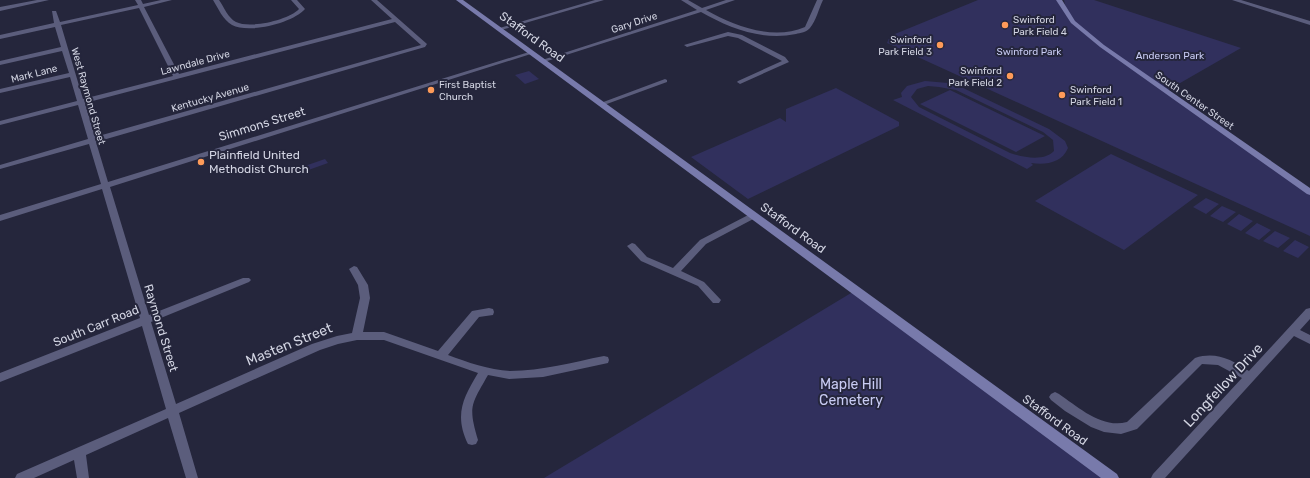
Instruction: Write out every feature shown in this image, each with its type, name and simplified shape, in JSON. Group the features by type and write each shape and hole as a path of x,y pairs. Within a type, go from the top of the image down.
{"street":[{"path":"0,9 46,0"},
{"path":"0,37 58,25 139,3 169,0"},
{"path":"216,0 233,24 245,27 289,18 301,12 302,9 294,0"},
{"path":"374,0 396,20"},
{"name":"Stafford Road","path":"458,0 1112,478"},
{"path":"499,29 601,0"},
{"path":"684,0 731,25 747,29 785,34 800,31 809,26 820,0"},
{"name":"Gary Drive","path":"542,61 732,0"},
{"name":"South Center Street","path":"1059,0 1073,22 1102,46 1310,192"},
{"path":"1235,0 1310,23"},
{"path":"139,3 177,77"},
{"name":"West Raymond Street","path":"54,12 105,185"},
{"name":"Kentucky Avenue","path":"0,167 420,48 424,44 396,20"},
{"name":"Lawndale Drive","path":"0,123 396,20"},
{"path":"740,36 747,29"},
{"path":"688,45 728,34 740,36 783,58 786,62 740,82"},
{"path":"0,63 65,48"},
{"name":"Simmons Street","path":"0,218 532,53"},
{"name":"Mark Lane","path":"0,91 72,74"},
{"path":"602,104 665,81"},
{"name":"Raymond Street","path":"105,185 192,478"},
{"path":"675,272 703,242 754,215"},
{"path":"632,246 644,259 701,284 716,300"},
{"path":"354,269 363,285 365,298 357,336"},
{"name":"South Carr Road","path":"0,378 246,280"},
{"path":"440,356 476,314 489,312"},
{"name":"Longfellow Drive","path":"1157,478 1310,312"},
{"path":"1293,331 1310,340"},
{"name":"Masten Street","path":"21,478 316,347 337,340 357,336 384,336 485,371 509,375 543,374 604,360"},
{"path":"1055,397 1077,413 1102,426 1121,429 1134,425 1199,362 1208,358 1226,363 1250,377"},
{"path":"472,440 466,415 467,408 469,401 485,371"},
{"path":"79,452 83,478"}],"green space":[{"name":"Swinford Park","path":"978,0 1059,0 1067,13 1064,0 1094,0 1241,48 1168,90 1310,192 1310,236 887,43 890,36"},
{"path":"529,71 539,79 525,84 515,75"},
{"path":"925,81 948,83 961,87 1049,129 1065,141 1068,148 1058,160 1042,164 1031,163 1033,165 1027,169 893,100 902,97 901,93 907,86","holes":["928,86 956,90 1043,132 1053,140 1054,151 1044,157 1039,158 1010,153 919,107 911,97 917,89"]},
{"path":"836,88 899,122 899,126 748,199 691,157 780,118 786,122 786,109"},
{"path":"950,90 1045,136 1016,152 920,104"},
{"path":"1111,154 1198,195 1124,250 1035,201"},
{"path":"325,159 328,163 300,173 296,169"},
{"path":"1206,198 1219,204 1206,214 1193,207"},
{"path":"1222,206 1236,212 1223,222 1210,216"},
{"path":"1239,214 1253,221 1241,231 1227,224"},
{"path":"1257,223 1271,230 1259,240 1245,233"},
{"path":"1275,231 1290,238 1278,248 1263,241"},
{"path":"1295,240 1309,247 1298,258 1283,251"},
{"name":"Maple Hill Cemetery","path":"856,290 1112,478 544,478"}],"place":[{"name":"Swinford Park Field 4","path":"1005,25"},
{"name":"Swinford Park Field 3","path":"940,45"},
{"name":"Swinford Park Field 2","path":"1010,76"},
{"name":"First Baptist Church","path":"431,90"},
{"name":"Swinford Park Field 1","path":"1062,95"},
{"name":"Plainfield United Methodist Church","path":"201,162"}],"park label":[{"name":"Anderson Park","path":"1170,55"}]}
